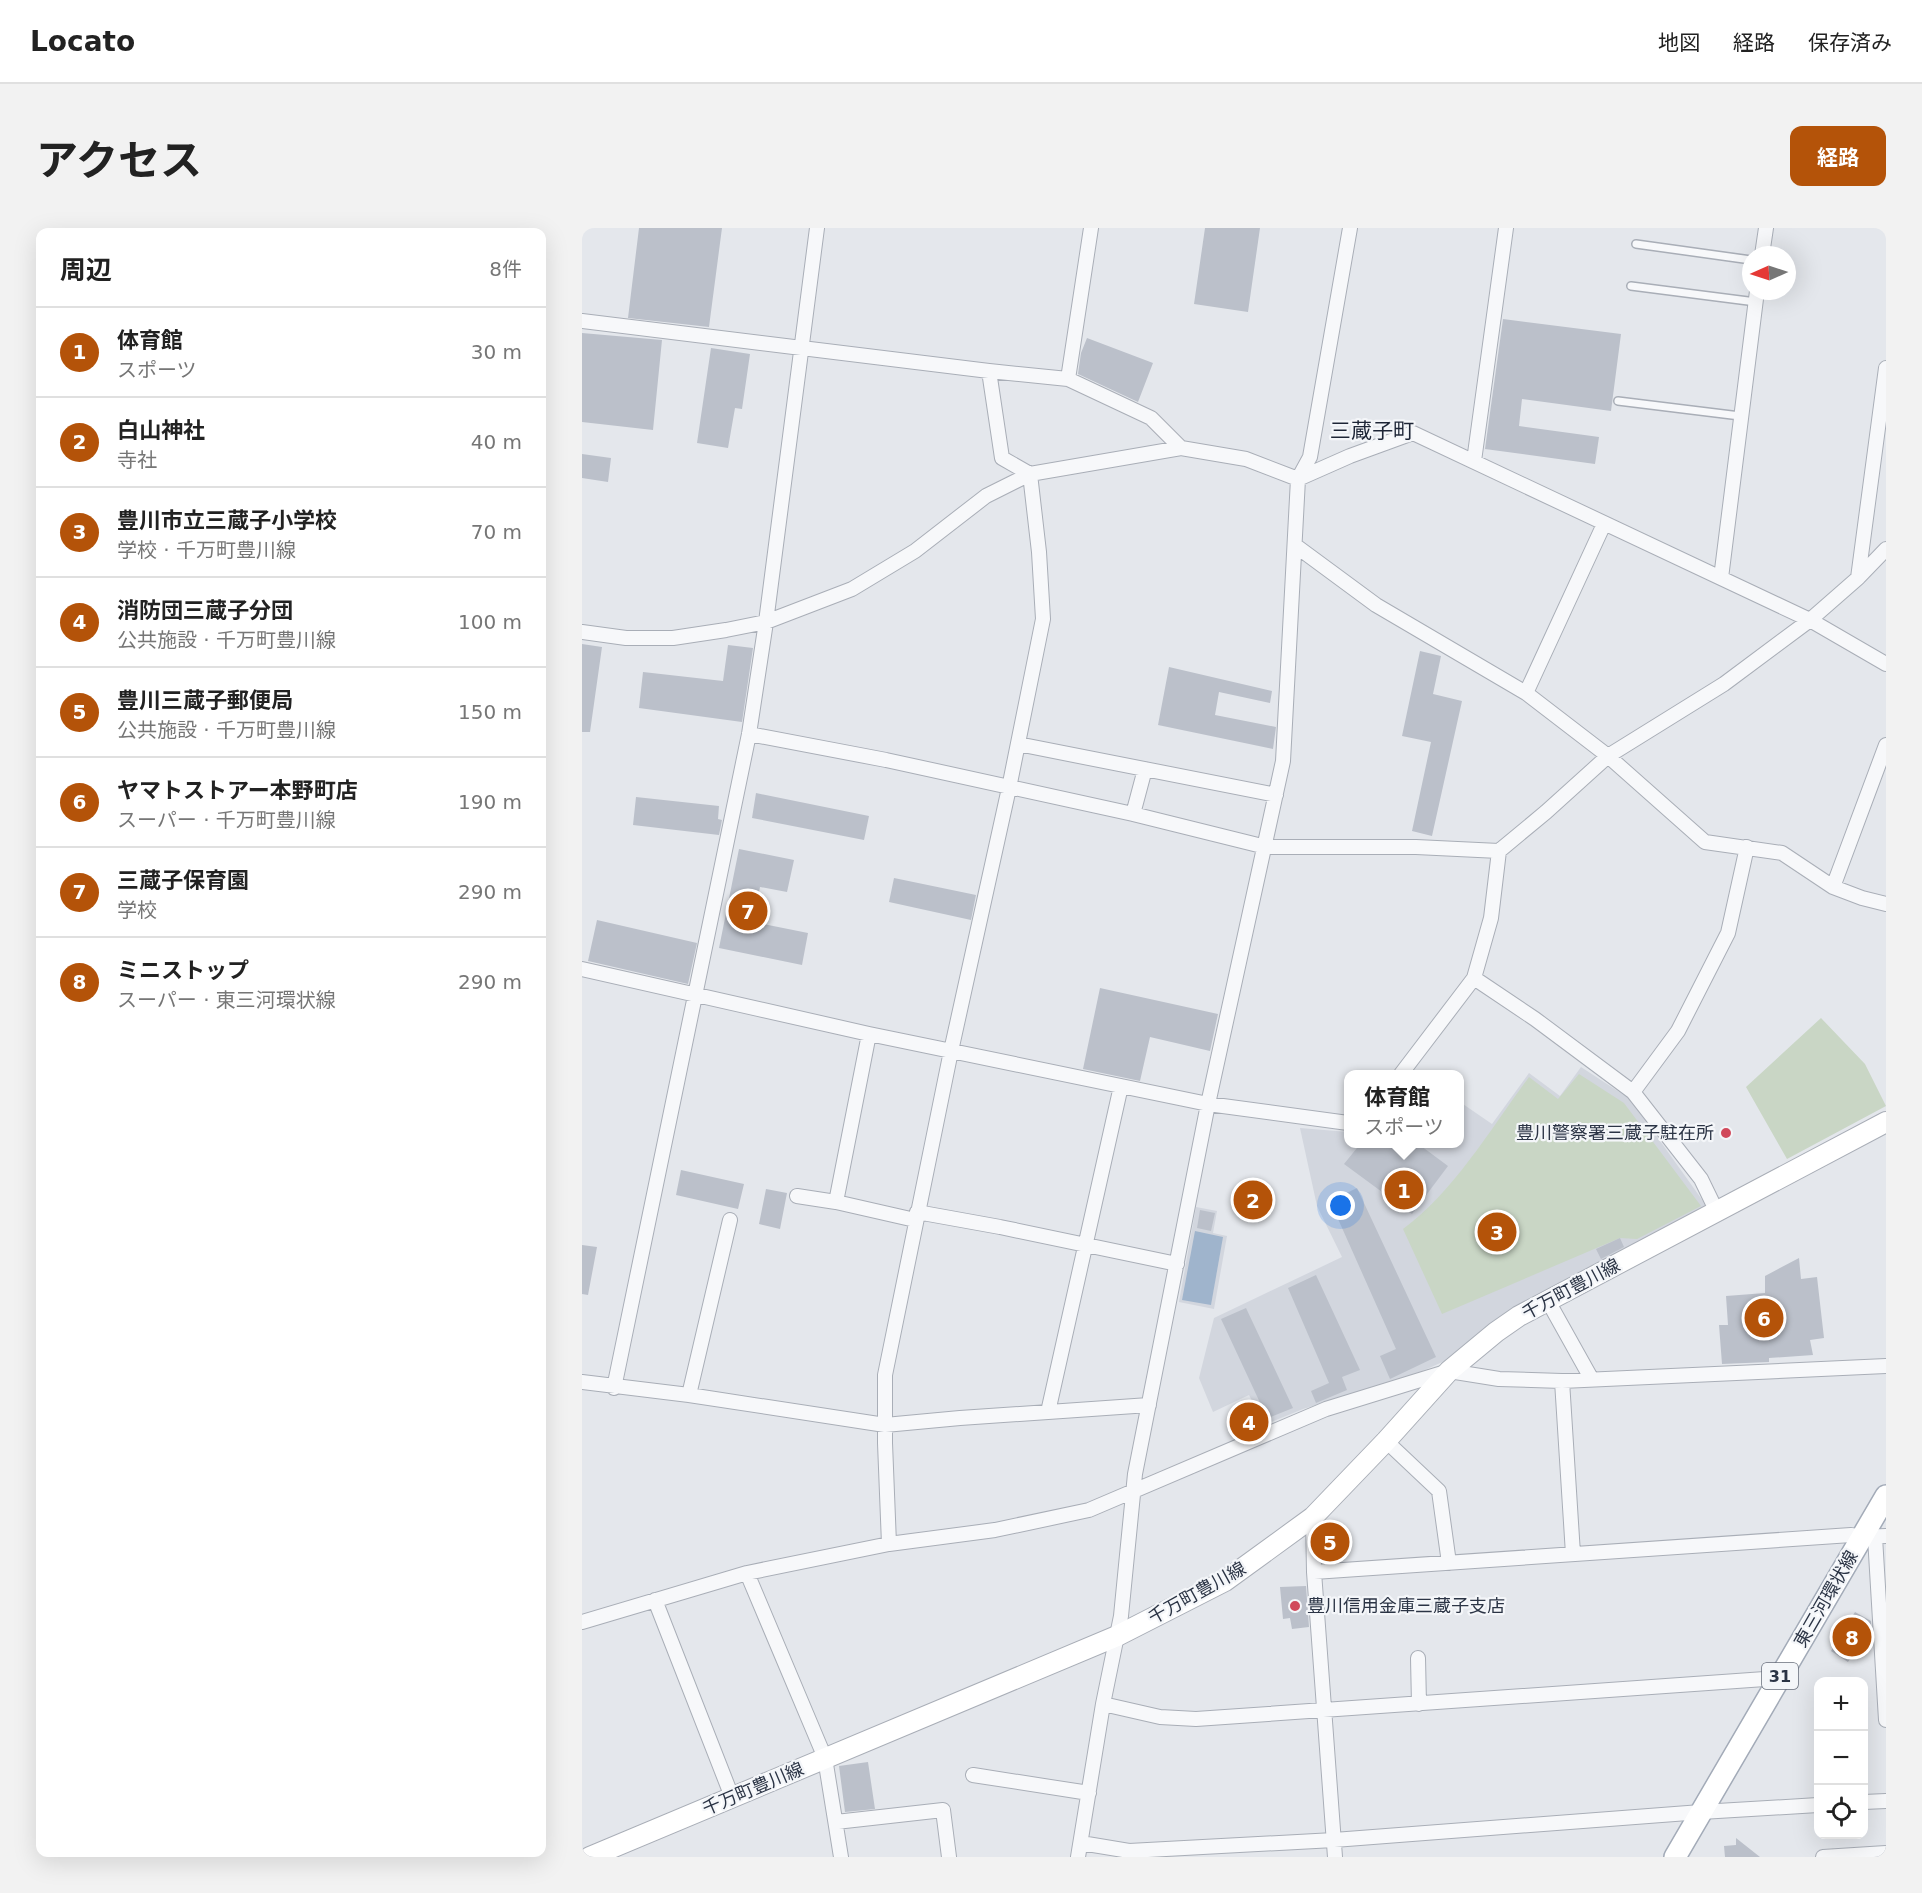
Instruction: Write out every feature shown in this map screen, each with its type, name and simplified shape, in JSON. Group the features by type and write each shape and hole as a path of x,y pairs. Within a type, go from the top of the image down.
{"main road":[{"name":"千万町豊川線","path":"590,1857 1117,1636 1225,1581 1313,1518 1449,1371 1519,1316 1886,1122"},
{"name":"東三河環状線","path":"1676,1857 1688,1847 1701,1812 1779,1678 1874,1537 1886,1496"}],"street":[{"path":"614,1388 749,734 766,622 816,228"},
{"path":"1068,379 1091,228"},
{"path":"1350,228 1310,458 1298,479 1283,761 1208,1104 1135,1474 1117,1636 1103,1704 1080,1850 1154,1853 1814,1805"},
{"path":"1474,461 1506,228"},
{"path":"1763,246 1766,228"},
{"path":"1721,578 1756,300"},
{"path":"582,321 1068,379 1151,418 1181,448"},
{"path":"1858,578 1886,368"},
{"path":"989,371 1002,458 1030,474"},
{"path":"582,632 626,638 673,638 766,622 852,590 915,551 986,496 1030,474 1181,448 1246,459 1298,479 1350,456 1413,433 1810,620 1886,664"},
{"path":"889,1544 885,1375 916,1216 1009,788 1043,619 1039,552 1030,474"},
{"path":"1526,693 1604,524"},
{"path":"1296,546 1376,604 1526,693 1608,756 1705,842 1782,853 1833,887 1886,904"},
{"path":"749,734 886,760 1133,814 1266,847 1416,847 1499,851 1608,756 1724,684 1810,620 1858,578 1886,549"},
{"path":"1018,744 1276,795"},
{"path":"1833,887 1886,745"},
{"path":"1133,814 1145,769"},
{"path":"1634,1092 1678,1031 1728,933 1747,847"},
{"path":"1404,1070 1474,978 1491,918 1499,851"},
{"path":"582,969 869,1034 1208,1104 1344,1122"},
{"path":"1474,978 1535,1018 1634,1092 1701,1179 1717,1212"},
{"path":"836,1202 869,1034"},
{"path":"1048,1412 1120,1086"},
{"path":"797,1197 1085,1244 1177,1263"},
{"path":"689,1395 730,1220"},
{"path":"1548,1301 1590,1378"},
{"path":"582,1622 747,1572 889,1544 995,1530 1089,1510 1326,1409 1449,1371 1499,1379 1562,1381 1886,1366"},
{"path":"1562,1381 1573,1554"},
{"path":"582,1382 614,1388 689,1395 885,1425 1149,1405"},
{"path":"1386,1441 1439,1491 1449,1563"},
{"path":"1313,1518 1314,1572 1335,1857"},
{"path":"1314,1572 1851,1534 1874,1537 1886,1720"},
{"path":"747,1572 825,1758 841,1857"},
{"path":"654,1600 732,1797"},
{"path":"1418,1658 1419,1704"},
{"path":"1103,1704 1160,1717 1196,1719 1779,1678"},
{"path":"973,1775 1089,1793"},
{"path":"1868,1802 1886,1801"},
{"path":"836,1822 943,1810 949,1857"},
{"path":"1823,1857 1886,1853"}],"lane":[{"path":"1636,244 1742,259"},
{"path":"1631,286 1742,296"},
{"path":"1618,401 1740,416"}],"shaded area":[{"path":"1581,1067 1630,1099 1708,1208 1462,1353 1414,1375 1303,1409 1264,1425 1249,1395 1213,1412 1199,1378 1214,1318 1342,1257 1317,1206 1300,1128 1344,1132 1344,1148 1464,1148 1464,1105 1492,1124 1529,1073 1560,1096"},
{"path":"1196,1207 1217,1211 1213,1233 1227,1236 1214,1309 1179,1302"}],"green space":[{"path":"1821,1018 1865,1064 1886,1106 1787,1159 1746,1087"},
{"path":"1579,1074 1624,1103 1701,1206 1637,1239 1620,1238 1442,1314 1403,1229 1439,1197 1455,1178 1529,1077 1558,1099"}],"water":[{"path":"1195,1231 1223,1237 1211,1305 1182,1300"}],"building":[{"path":"639,228 722,228 709,327 628,318"},
{"path":"1205,228 1260,228 1248,312 1194,304"},
{"path":"1503,319 1621,334 1611,411 1522,399 1519,426 1599,437 1595,464 1485,449"},
{"path":"582,333 662,340 653,430 582,422"},
{"path":"1087,338 1153,363 1138,402 1078,374 1081,353"},
{"path":"711,348 750,354 742,409 735,408 728,448 697,443"},
{"path":"582,454 611,458 608,482 582,478"},
{"path":"582,644 602,647 590,732 582,732"},
{"path":"728,645 753,648 742,722 639,708 643,672 723,681"},
{"path":"1420,651 1441,656 1433,694 1462,701 1432,836 1412,831 1431,742 1402,736"},
{"path":"1169,667 1272,691 1270,703 1219,692 1215,715 1276,727 1273,749 1158,725"},
{"path":"756,793 869,816 864,840 752,818"},
{"path":"636,797 719,806 718,819 722,820 719,835 633,825"},
{"path":"739,849 794,860 787,892 760,887 753,922 808,933 802,965 719,948"},
{"path":"894,878 976,895 971,920 889,902"},
{"path":"597,920 697,943 688,984 588,961"},
{"path":"1100,988 1218,1014 1210,1051 1150,1037 1140,1081 1083,1069"},
{"path":"1357,1148 1424,1148 1448,1166 1412,1214 1344,1164"},
{"path":"681,1170 744,1184 738,1209 676,1195"},
{"path":"1357,1188 1436,1357 1390,1379 1380,1356 1396,1349 1330,1201"},
{"path":"766,1189 787,1193 780,1229 759,1224"},
{"path":"1200,1210 1215,1213 1211,1231 1197,1228"},
{"path":"1620,1238 1624,1247 1601,1259 1596,1249"},
{"path":"582,1245 597,1247 588,1295 582,1294"},
{"path":"1799,1258 1801,1279 1817,1277 1824,1338 1810,1340 1813,1355 1769,1358 1769,1362 1722,1364 1719,1325 1728,1325 1726,1296 1765,1293 1765,1276"},
{"path":"1316,1275 1360,1370 1342,1377 1347,1390 1316,1403 1311,1391 1329,1383 1288,1288"},
{"path":"1246,1308 1293,1408 1256,1423 1258,1426 1247,1432 1240,1416 1262,1407 1221,1319"},
{"path":"1338,1527 1340,1557 1326,1558 1324,1528"},
{"path":"1306,1586 1309,1627 1292,1629 1290,1618 1283,1619 1280,1587"},
{"path":"1855,1612 1871,1621 1871,1625 1848,1662 1831,1651"},
{"path":"868,1762 875,1809 845,1812 839,1766"},
{"path":"1736,1838 1760,1857 1725,1857 1724,1846 1736,1845"}],"place":[{"name":"三蔵子保育園","path":"748,911"},
{"name":"豊川警察署三蔵子駐在所","path":"1726,1133"},
{"name":"体育館","path":"1404,1190"},
{"name":"白山神社","path":"1253,1200"},
{"name":"豊川市立三蔵子小学校","path":"1497,1232"},
{"name":"ヤマトストアー本野町店","path":"1764,1318"},
{"name":"消防団三蔵子分団","path":"1249,1422"},
{"name":"豊川三蔵子郵便局","path":"1330,1542"},
{"name":"豊川信用金庫三蔵子支店","path":"1295,1606"},
{"name":"ミニストップ","path":"1852,1637"}],"district":[{"name":"三蔵子町","path":"1372,431"}]}
